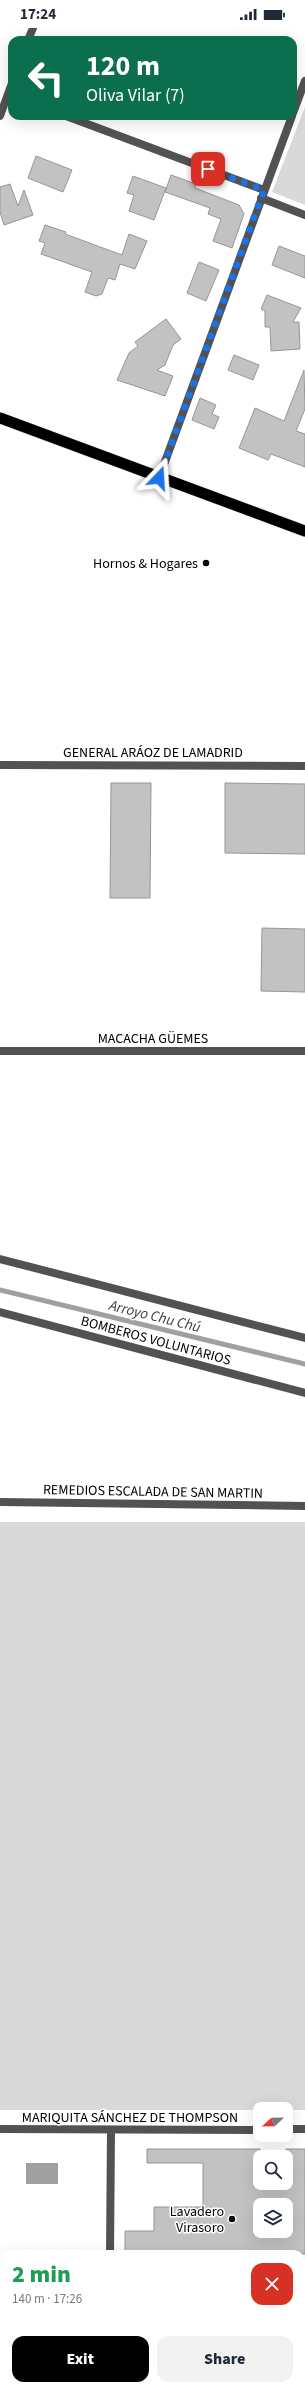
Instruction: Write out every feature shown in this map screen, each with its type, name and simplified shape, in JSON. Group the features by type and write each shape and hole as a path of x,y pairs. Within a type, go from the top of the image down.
{"highway":[{"path":"0,418 305,531"}],"street":[{"path":"297,102 305,81"},
{"path":"0,116 8,99"},
{"path":"76,120 263,194 305,215"},
{"path":"159,478 291,120"},
{"name":"GENERAL ARÁOZ DE LAMADRID","path":"0,765 305,766"},
{"name":"MACACHA GÜEMES","path":"0,1051 305,1051"},
{"path":"0,1259 305,1338"},
{"name":"BOMBEROS VOLUNTARIOS","path":"0,1312 305,1393"},
{"name":"REMEDIOS ESCALADA DE SAN MARTIN","path":"0,1502 305,1506"},
{"path":"293,2129 305,2129"},
{"name":"MARIQUITA SÁNCHEZ DE THOMPSON","path":"0,2130 253,2130"},
{"path":"110,2250 111,2131"}],"shaded area":[{"path":"305,107 305,205 272,192"},
{"path":"0,1522 305,1522 305,2110 293,2110 293,2102 253,2102 253,2110 0,2110"},
{"path":"26,2163 58,2163 58,2184 26,2184"}],"building":[{"path":"36,156 72,170 63,192 28,178"},
{"path":"171,175 196,184 195,188 239,205 244,214 232,248 213,241 221,219 208,214 210,208 165,192"},
{"path":"133,176 166,188 154,220 129,211 134,195 127,193"},
{"path":"10,184 18,206 24,190 33,215 4,225 0,212 0,187"},
{"path":"45,225 122,255 129,234 147,241 135,269 120,264 115,280 108,278 102,294 96,296 85,292 92,272 41,254 45,243 39,241"},
{"path":"279,246 305,256 305,278 272,265"},
{"path":"199,262 219,270 206,301 187,293"},
{"path":"267,295 301,308 293,322 299,322 300,349 271,351 270,327 265,327 265,311 261,309"},
{"path":"166,319 181,339 173,345 165,365 157,370 173,376 165,396 117,380 129,353 138,346 135,342"},
{"path":"234,355 259,365 253,380 228,370"},
{"path":"304,370 305,409 296,431 305,434 305,467 271,454 268,460 239,448 255,408 284,421"},
{"path":"200,398 216,405 212,414 219,417 214,429 192,420"},
{"path":"111,783 151,783 150,898 110,898"},
{"path":"225,783 305,784 305,854 225,853"},
{"path":"262,928 305,929 305,992 261,991"},
{"name":"Lavadero Virasoro","path":"147,2149 260,2149 253,2150 253,2190 293,2190 293,2150 286,2149 305,2149 305,2250 125,2250 125,2231 154,2231 154,2207 203,2207 203,2163 147,2163"}],"waterway":[{"name":"Arroyo Chu Chú","path":"0,1290 305,1364"}],"place":[{"name":"Hornos & Hogares","path":"206,563"},
{"name":"Lavadero Virasoro","path":"232,2219"}],"route":[{"path":"159,478 264,190 208,169"}]}
